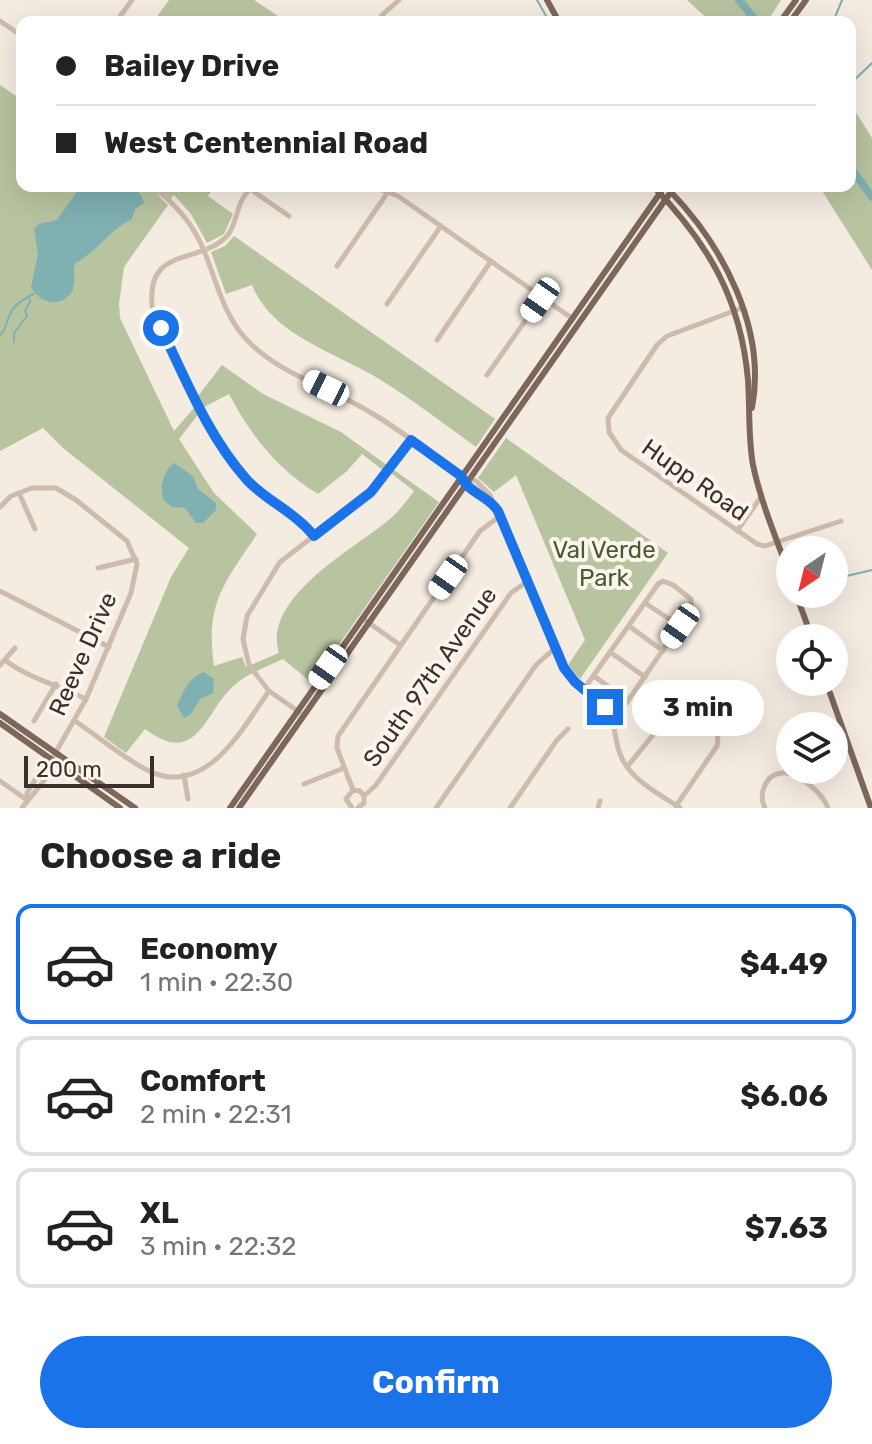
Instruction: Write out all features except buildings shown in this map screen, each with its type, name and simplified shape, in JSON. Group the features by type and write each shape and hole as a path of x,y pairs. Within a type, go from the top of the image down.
{"main road":[{"path":"789,16 806,0"},
{"path":"230,808 368,622 575,320 668,192 703,245 738,309 752,457 776,536"},
{"path":"831,696 871,808"},
{"path":"239,808 300,713"},
{"path":"0,714 51,759 135,808"},
{"path":"0,723 120,808"}],"street":[{"path":"381,16 399,0"},
{"path":"158,192 184,217 204,248 227,312 250,344 268,358 363,408 465,479 493,503 569,675 603,704 613,722 619,752 627,767 641,781 677,807 718,743 715,727 687,707 671,711 627,767"},
{"path":"248,192 228,235 181,256 163,268 153,285 153,313 214,436 228,456 257,489 303,523 314,536"},
{"path":"258,192 289,216"},
{"path":"337,266 388,192 575,320"},
{"path":"387,304 441,226"},
{"path":"437,340 491,261"},
{"path":"487,375 542,297"},
{"name":"Hupp Road","path":"738,309 667,336 657,345 610,413 609,432 621,450 736,531 757,544 765,546 776,543"},
{"path":"300,713 259,681 246,655 243,639 247,616 280,562 371,492 411,440"},
{"path":"0,507 11,496 45,487 66,494 127,541 136,559 98,568"},
{"path":"19,493 35,529"},
{"path":"736,531 762,496"},
{"path":"353,790 337,742 350,715 482,528 500,516"},
{"path":"796,536 841,521"},
{"name":"Reeve Drive","path":"22,808 34,797 50,772 51,759 86,699 136,579 136,559"},
{"name":"South 97th Avenue","path":"364,796 384,774 512,591 528,581"},
{"path":"584,689 658,584 663,581 673,585 692,601 691,609 680,626 613,722"},
{"path":"0,591 109,647"},
{"path":"645,603 680,626"},
{"path":"368,622 401,645"},
{"path":"629,626 663,651"},
{"path":"15,648 2,662 86,699"},
{"path":"436,808 536,665 555,648"},
{"path":"610,652 645,677"},
{"path":"594,676 628,701"},
{"path":"34,721 56,684"},
{"path":"75,721 147,770 165,775 184,775 217,760 230,747 269,691"},
{"path":"510,808 568,729"},
{"path":"304,784 344,768"},
{"path":"765,808 761,794 775,775 784,772 820,794 828,808"},
{"path":"184,775 188,799"},
{"path":"0,781 28,800"},
{"path":"353,790 360,791 364,796 360,808"},
{"path":"352,808 346,799 353,790"}],"green space":[{"path":"169,0 254,0 278,16 157,16"},
{"path":"687,0 781,0 771,16 704,16"},
{"path":"0,85 16,96 16,192 211,192 208,196 233,214 224,234 207,243 191,214 174,195 168,201 156,193 168,205 124,267 120,318 174,431 200,401 198,396 222,365 263,394 341,432 388,466 384,471 362,454 347,471 318,494 290,474 266,450 229,394 204,407 179,439 214,493 257,534 227,581 215,610 212,626 214,666 242,657 246,667 279,653 277,633 283,614 296,596 312,578 389,520 414,491 391,473 394,470 439,502 312,683 283,659 238,682 190,739 178,743 163,740 145,729 126,753 104,737 171,577 189,548 63,448 43,428 0,451"},
{"path":"856,113 872,138 872,270 823,192 856,192"},
{"path":"234,236 495,419 476,447 391,387 289,330 261,302 252,285 226,294 211,252 225,246"},
{"name":"Val Verde Park","path":"506,438 668,553 580,679 568,665 585,640 516,475 494,492 478,478"}],"water":[{"path":"77,192 138,192 144,203 135,209 132,219 75,263 73,289 64,300 52,302 40,297 31,287 38,254 34,229 39,224 57,220"},
{"path":"174,463 193,476 198,489 216,503 216,510 203,523 196,523 185,508 172,507 164,501 163,480"},
{"path":"204,672 214,679 213,693 200,699 191,714 184,718 177,706 179,701 190,682"}],"waterway":[{"path":"537,0 546,16"},
{"path":"739,0 752,16"},
{"path":"835,16 842,0"},
{"path":"856,78 872,63"},
{"path":"856,175 872,197"},
{"path":"0,335 13,309 34,294"},
{"path":"14,342 14,333 27,316 25,311 30,302 29,296"},
{"path":"848,576 872,570"}],"route":[{"path":"161,328 214,436 233,463 257,489 303,523 314,536 371,492 411,440 493,503 564,668 575,682 605,707"}]}
